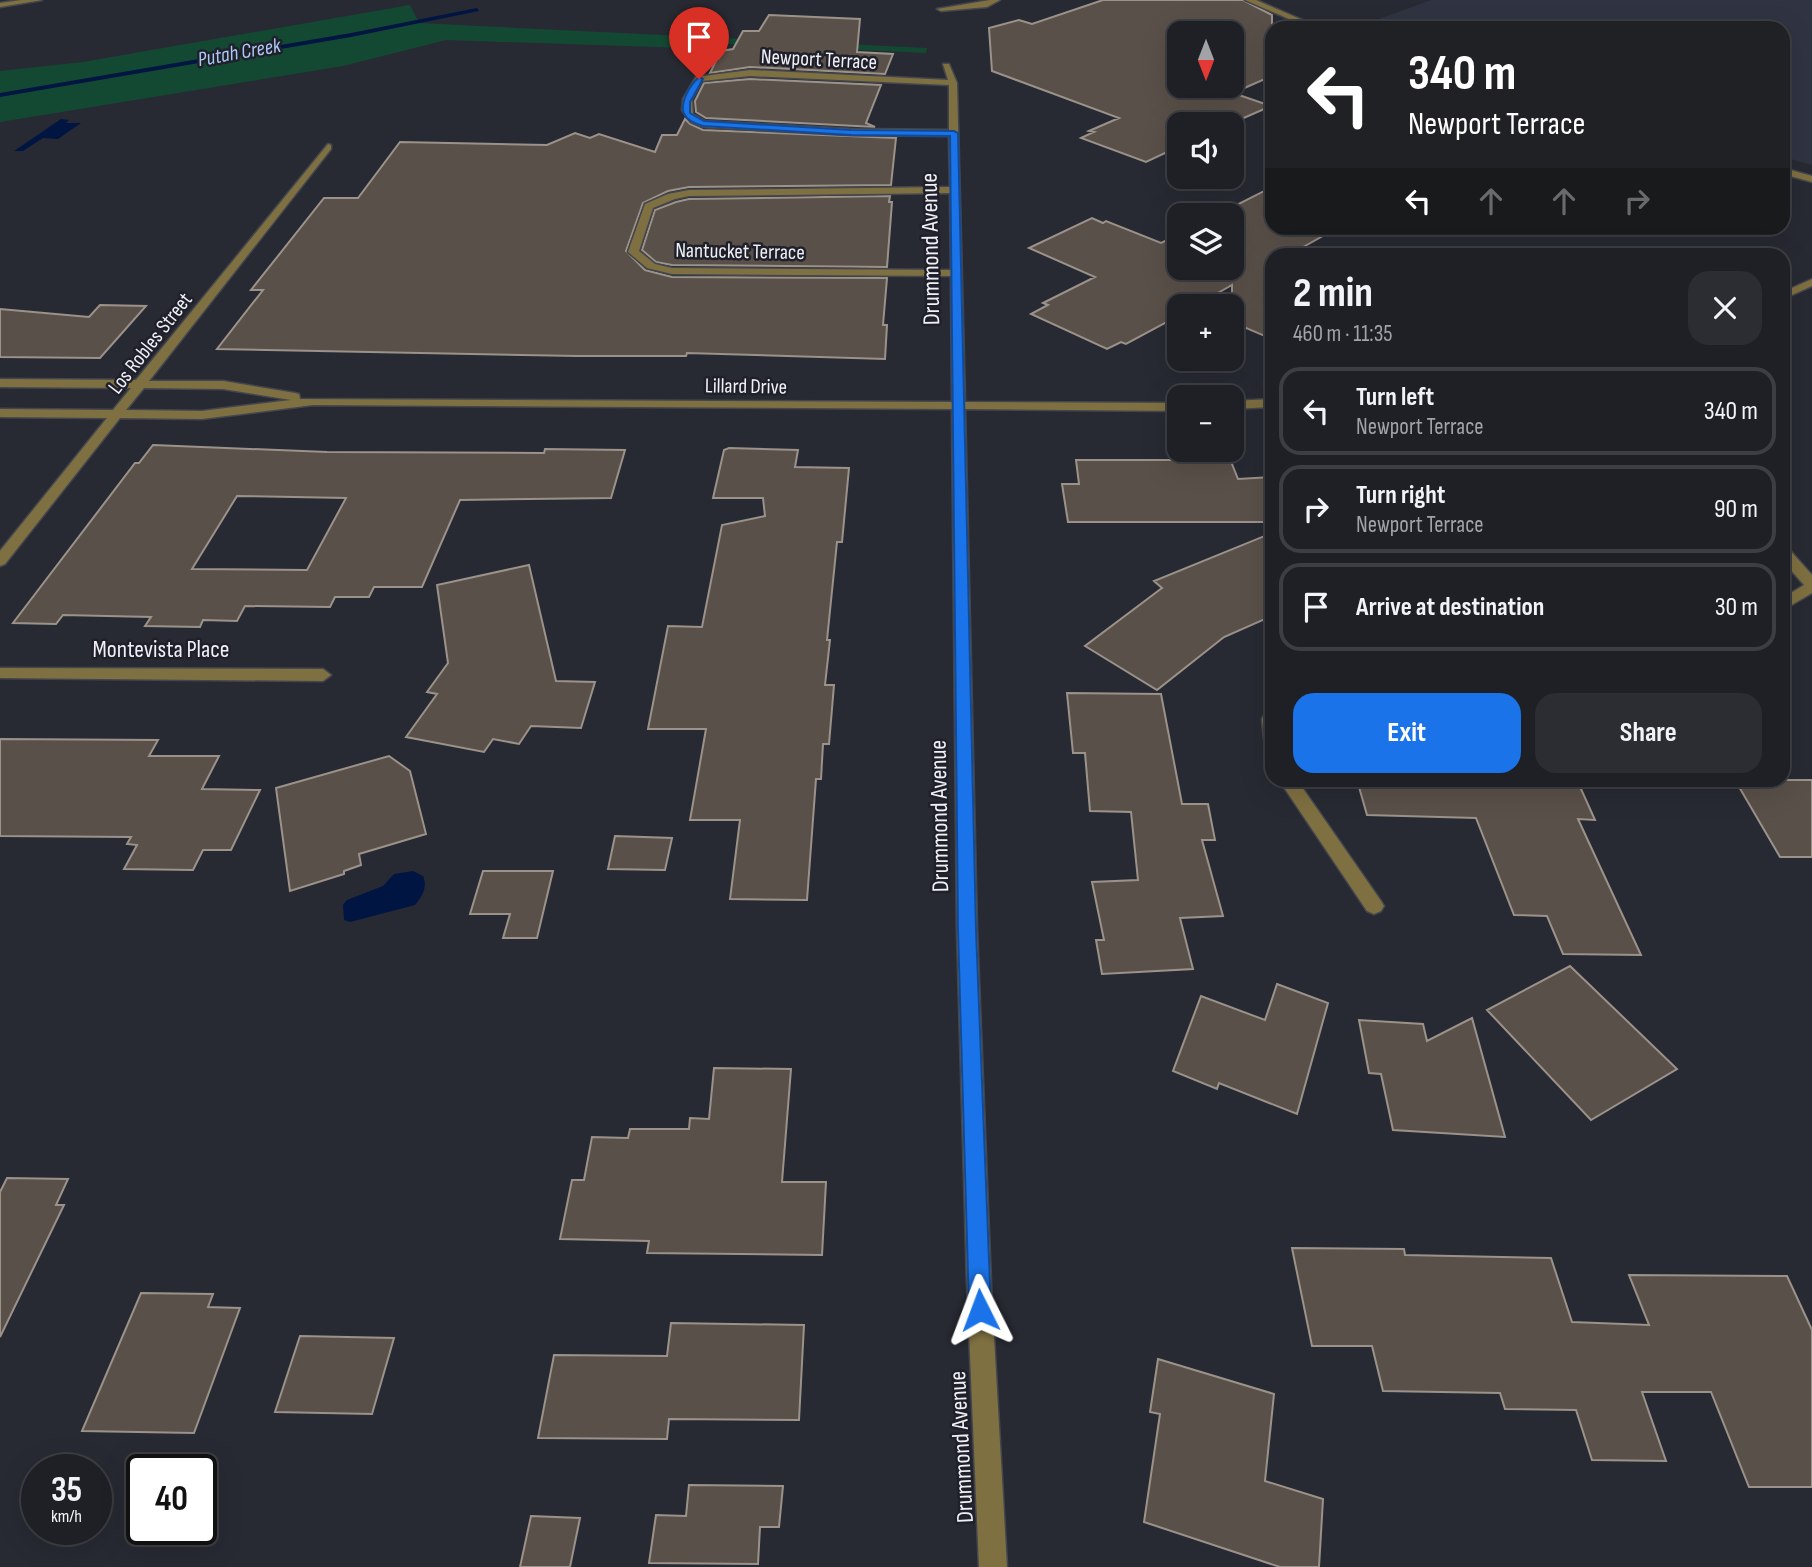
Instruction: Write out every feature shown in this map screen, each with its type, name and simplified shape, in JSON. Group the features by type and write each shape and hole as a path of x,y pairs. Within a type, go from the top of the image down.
{"street":[{"path":"0,5 38,0"},
{"path":"941,21 941,5 987,5 996,0"},
{"path":"1249,0 1300,21"},
{"name":"Drummond Avenue","path":"946,66 953,83 967,943 979,1284 993,1567"},
{"name":"Newport Terrace","path":"953,83 769,73 723,74 699,79 686,102 686,113 691,120 703,124 851,132 954,133"},
{"name":"Los Robles Street","path":"0,561 143,384 328,147"},
{"path":"1790,173 1812,178"},
{"name":"Nantucket Terrace","path":"955,190 689,193 672,196 649,206 633,252 651,266 671,271 957,273"},
{"path":"1790,293 1812,282"},
{"name":"Lillard Drive","path":"0,383 223,385 313,401"},
{"name":"Lillard Drive","path":"0,413 202,415 313,401 1167,407"},
{"path":"1244,404 1265,403"},
{"path":"1790,559 1812,586 1790,600"},
{"name":"Montevista Place","path":"0,673 323,675"},
{"path":"1292,787 1374,906"}],"shaded area":[{"path":"1431,0 1812,0 1812,165 1790,159 1790,21 1373,21"}],"green space":[{"path":"410,5 419,23 927,48 926,53 732,44 686,48 446,40 343,66 0,122 0,71 83,62"}],"water":[{"path":"61,119 69,120 66,123 81,123 58,139 43,138 23,151 14,151"},
{"path":"413,871 423,876 425,884 415,905 350,922 344,920 343,905 347,900 383,886 394,874"}],"building":[{"path":"1103,0 1243,0 1272,15 1272,21 1265,21 1265,79 1244,88 1244,21 1167,21 1167,98 1244,97 1265,104 1265,109 1244,118 1244,112 1167,112 1167,152 1146,162 1081,138 1094,132 1089,131 1119,118 992,71 989,28 1019,20 1032,24"},
{"path":"769,15 860,19 857,52 893,54 885,74 750,67 710,73 721,51 733,49 743,31 759,31"},
{"path":"750,79 881,85 866,123 875,127 706,118 696,112 695,101 704,83"},
{"path":"685,119 703,130 896,138 891,185 689,187 668,191 643,203 626,251 645,270 672,277 887,278 883,325 887,325 885,359 687,353 686,356 577,356 217,349 263,290 251,290 324,198 358,198 400,142 547,145 575,133 590,138 599,134 655,152 662,135 677,135"},
{"path":"1265,191 1265,235 1324,235 1301,248 1265,248 1265,336 1244,327 1244,294 1232,294 1232,285 1216,294 1167,294 1167,322 1126,344 1121,342 1107,349 1031,314 1048,305 1043,303 1095,277 1029,248 1092,218 1161,243 1167,240 1167,280 1244,280 1244,203 1241,203"},
{"path":"890,196 889,202 892,202 887,267 672,265 656,262 642,250 655,210 689,199"},
{"path":"100,305 146,306 100,358 0,357 0,309 89,317"},
{"path":"153,445 327,452 544,453 545,449 625,450 611,498 460,500 422,587 374,587 369,597 335,597 330,607 245,606 237,621 203,620 200,627 145,626 151,617 63,615 56,624 13,623 135,463 139,463","holes":["237,496 346,498 307,570 192,569"]},
{"path":"724,450 798,450 795,467 849,468 842,542 837,542 827,640 830,640 825,685 834,685 829,744 823,744 821,779 816,779 807,900 730,899 740,820 690,820 706,729 648,729 668,626 702,627 722,525 765,516 763,498 713,498"},
{"path":"1076,460 1231,462 1238,479 1265,477 1265,522 1068,522 1062,484 1079,484"},
{"path":"1265,536 1265,619 1224,637 1157,690 1085,646 1162,588 1154,581"},
{"path":"529,565 556,681 595,682 581,728 531,726 519,744 493,739 484,752 406,737 437,694 427,692 448,663 437,585"},
{"path":"1067,693 1161,694 1182,804 1208,804 1215,840 1202,840 1223,916 1180,918 1193,969 1102,974 1096,940 1104,940 1092,882 1138,880 1131,812 1090,811 1085,753 1073,753"},
{"path":"0,739 158,740 149,756 219,756 202,789 260,790 231,850 203,850 193,870 124,869 137,845 127,844 131,837 0,836"},
{"path":"389,756 410,771 426,834 359,854 361,865 344,871 344,874 290,891 276,788"},
{"path":"1790,780 1812,780 1812,857 1780,857 1739,787 1790,787"},
{"path":"1359,787 1580,787 1595,820 1578,819 1641,955 1563,954 1547,916 1514,915 1476,818 1367,815"},
{"path":"615,836 672,838 665,870 608,869"},
{"path":"483,871 553,871 537,938 503,938 510,914 470,914"},
{"path":"1570,966 1677,1069 1591,1120 1487,1010"},
{"path":"1277,984 1328,1003 1297,1114 1219,1083 1217,1089 1173,1071 1201,996 1265,1020"},
{"path":"1472,1018 1505,1137 1393,1130 1381,1074 1369,1073 1359,1020 1423,1024 1427,1041"},
{"path":"714,1068 791,1069 782,1182 826,1182 822,1255 647,1253 649,1241 560,1239 572,1180 584,1180 592,1137 628,1138 630,1129 689,1129 690,1118 709,1119"},
{"path":"7,1178 68,1179 56,1205 64,1205 0,1337 0,1192"},
{"path":"1292,1248 1404,1249 1405,1255 1551,1258 1572,1322 1649,1325 1629,1275 1787,1276 1812,1330 1812,1487 1749,1487 1711,1392 1642,1392 1666,1461 1592,1460 1576,1410 1505,1409 1500,1393 1383,1391 1372,1346 1312,1346"},
{"path":"141,1293 213,1294 208,1307 240,1308 194,1433 82,1431"},
{"path":"671,1323 804,1325 799,1420 669,1419 667,1439 538,1438 554,1355 667,1356"},
{"path":"300,1336 394,1338 372,1414 275,1412"},
{"path":"1158,1359 1274,1394 1265,1481 1323,1499 1319,1567 1280,1567 1144,1522 1160,1414 1150,1412"},
{"path":"689,1485 783,1486 779,1527 760,1527 758,1564 649,1563 656,1515 686,1516"},
{"path":"531,1516 580,1518 570,1567 520,1567"}],"waterway":[{"name":"Putah Creek","path":"0,95 351,35 477,10"}],"route":[{"path":"699,79 686,102 686,113 691,120 703,124 851,132 954,133 967,930 980,1310"}]}
